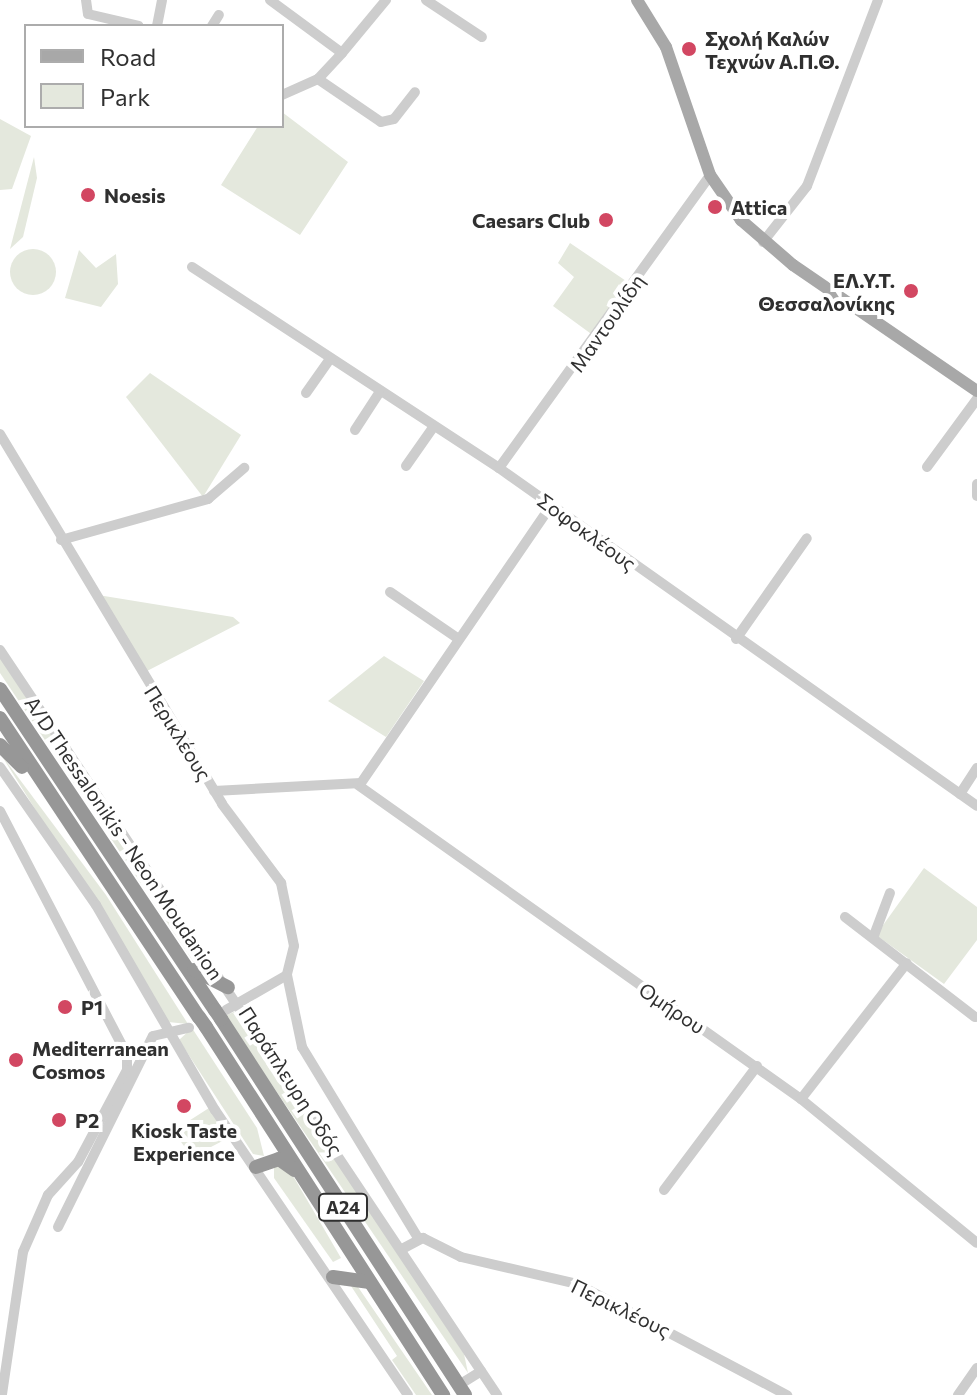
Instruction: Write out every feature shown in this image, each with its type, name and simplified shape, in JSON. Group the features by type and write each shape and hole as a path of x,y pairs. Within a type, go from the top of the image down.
{"highway":[{"name":"A/D Thessalonikis - Neon Moudanion","path":"0,689 220,1013"},
{"name":"A/D Thessalonikis - Neon Moudanion","path":"0,718 130,912 198,1024 311,1187 443,1395"},
{"path":"0,745 130,912"},
{"path":"164,931 197,972 228,987"},
{"name":"Α24","path":"220,1013 462,1390"},
{"path":"256,1167 269,1153 272,1128"},
{"path":"256,1167 279,1159 311,1187"},
{"path":"345,1243 333,1277 370,1282"}],"main road":[{"path":"637,0 666,47 710,175 763,242 977,391"}],"street":[{"path":"86,0 88,14 130,24"},
{"path":"157,24 162,0"},
{"path":"270,0 342,53"},
{"path":"284,94 318,79 386,0"},
{"path":"426,0 482,37"},
{"path":"763,242 807,186 878,0"},
{"path":"213,24 219,15"},
{"path":"318,79 381,122 394,119 415,92"},
{"name":"Μαντουλίδη","path":"499,468 710,175"},
{"name":"Σοφοκλέους","path":"192,267 432,429 499,468 736,639 977,806"},
{"path":"306,393 330,359"},
{"path":"355,430 379,393"},
{"path":"927,467 977,399"},
{"path":"406,466 432,429"},
{"name":"Περικλέους","path":"0,434 222,804 281,883 294,946 287,975 302,1047 418,1238 461,1257 593,1290 787,1395"},
{"path":"61,540 208,499 244,468"},
{"path":"977,484 977,496"},
{"path":"214,791 358,785 551,505"},
{"path":"736,639 807,538"},
{"path":"390,592 459,639"},
{"name":"Παράπλευρη Οδός","path":"0,650 241,1004 497,1395"},
{"path":"0,767 153,1004 167,1032 333,1277 408,1395"},
{"path":"960,794 977,768"},
{"name":"Ομήρου","path":"358,785 757,1066 977,1243"},
{"path":"222,804 232,791"},
{"path":"0,811 127,1055 127,1070 78,1162 48,1195 23,1252 2,1395"},
{"path":"873,938 890,893"},
{"path":"845,917 975,1017"},
{"path":"801,1099 907,963"},
{"path":"220,1013 241,1004 287,975"},
{"path":"58,1227 153,1036 153,1004"},
{"path":"153,1036 198,1024"},
{"path":"145,1054 167,1032"},
{"path":"664,1190 757,1066"},
{"path":"402,1249 418,1238"},
{"path":"958,1395 977,1368"},
{"path":"462,1390 481,1371"}],"green space":[{"path":"284,114 348,162 300,235 221,185 257,128 284,128"},
{"path":"0,119 31,136 12,189 0,190"},
{"path":"34,157 37,178 23,237 10,249"},
{"path":"570,243 632,285 594,336 553,306 574,277 558,263"},
{"path":"33,249 49,256 56,272 49,288 33,295 17,288 10,272 17,256"},
{"path":"79,250 96,268 116,254 118,284 101,307 65,298"},
{"path":"150,373 241,435 203,497 126,397"},
{"path":"98,595 233,617 240,623 147,671"},
{"path":"0,656 222,982 199,970 0,673"},
{"path":"384,656 424,681 386,737 328,701"},
{"path":"0,753 106,895 188,1024 168,1022"},
{"path":"924,868 977,907 977,940 944,984 876,935"},
{"path":"238,1010 464,1354 468,1373 225,1016"},
{"path":"192,1028 257,1128 264,1156 253,1154 179,1040"},
{"path":"209,1108 230,1137 192,1157 173,1131"},
{"path":"274,1162 289,1169 341,1258 333,1262 274,1178"},
{"path":"347,1279 358,1287 432,1395 416,1395 392,1360 397,1356 349,1283 344,1286"}],"place":[{"name":"Σχολή Καλών Τεχνών Α.Π.Θ.","path":"689,49"},
{"name":"Noesis","path":"88,195"},
{"name":"Attica","path":"715,207"},
{"name":"Caesars Club","path":"606,220"},
{"name":"ΕΛ.Υ.Τ. Θεσσαλονίκης","path":"911,291"},
{"name":"P1","path":"65,1007"},
{"name":"Mediterranean Cosmos","path":"16,1060"},
{"name":"Kiosk Taste Experience","path":"184,1106"},
{"name":"P2","path":"59,1120"}]}
